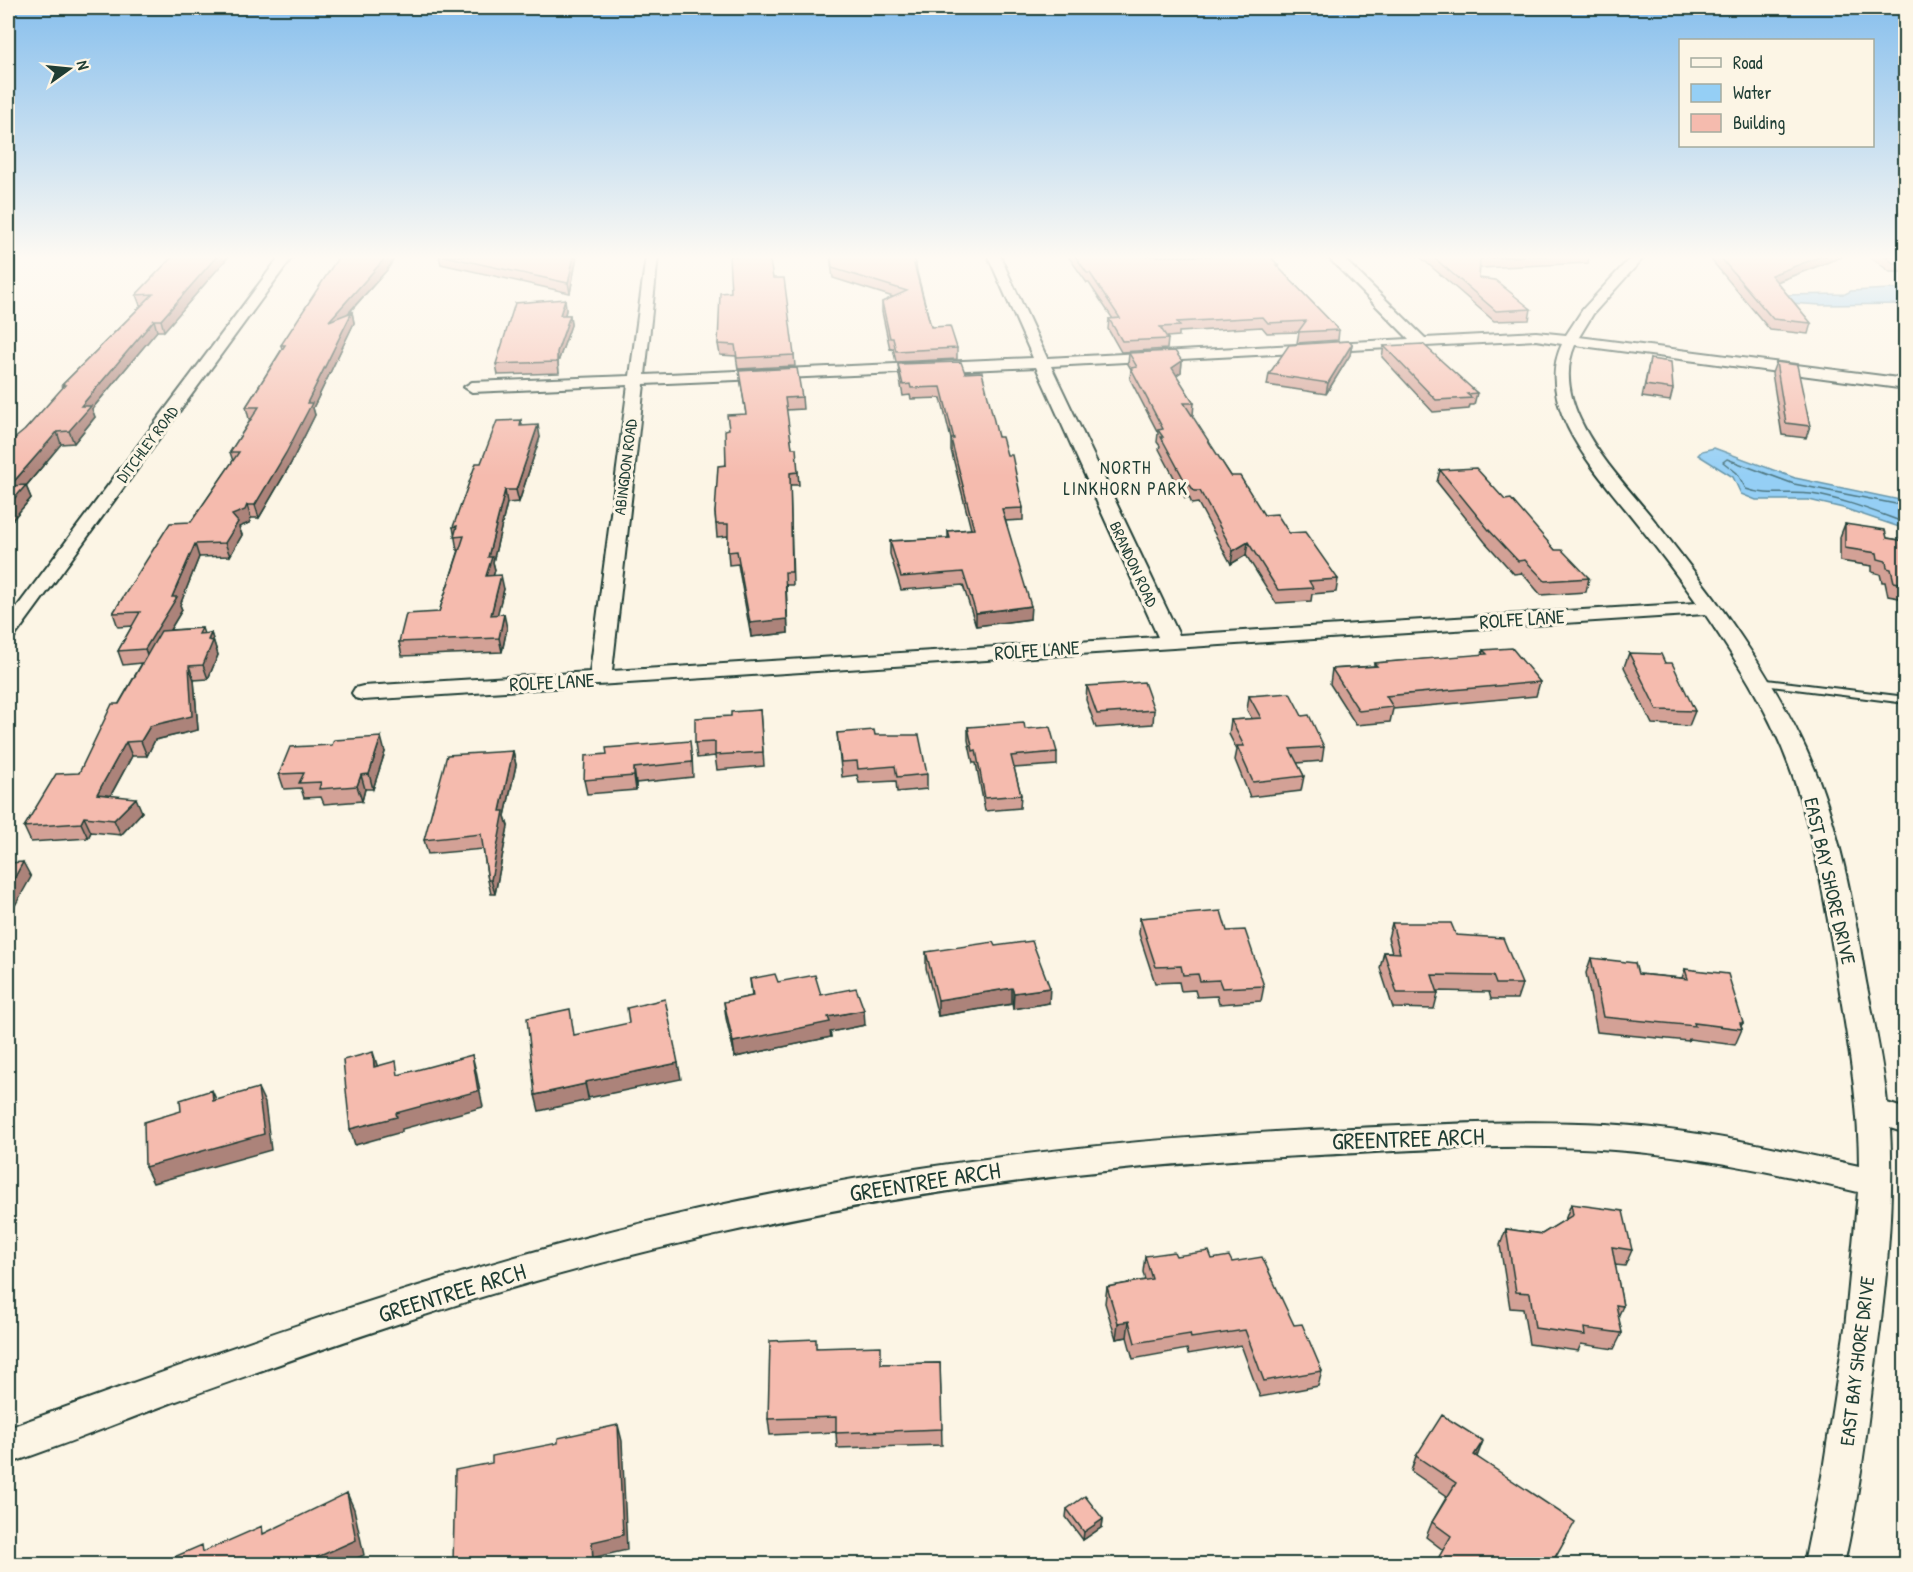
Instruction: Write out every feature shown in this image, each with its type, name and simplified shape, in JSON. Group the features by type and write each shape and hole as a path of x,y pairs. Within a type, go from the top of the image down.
{"street":[{"name":"DITCHLEY ROAD","path":"8,632 232,329"},
{"name":"ABINGDON ROAD","path":"600,679 643,329"},
{"name":"BRANDON ROAD","path":"1027,329 1171,641"},
{"path":"1408,329 1422,343"},
{"name":"EAST BAY SHORE DRIVE","path":"1577,329 1570,339 1561,363 1567,406 1573,425 1593,456 1732,636 1777,712 1799,760 1821,824 1841,912 1872,1110 1875,1144 1874,1183 1867,1303 1836,1512 1824,1564"},
{"path":"472,387 1041,362 1518,336 1570,339 1905,384"},
{"name":"ROLFE LANE","path":"363,693 1710,608"},
{"path":"1872,1110 1905,1121"},
{"name":"GREENTREE ARCH","path":"8,1446 178,1383 418,1302 636,1239 760,1210 909,1182 1084,1159 1227,1146 1552,1135 1645,1140 1742,1152 1874,1183"}],"lane":[{"path":"1759,682 1905,700"}],"water":[{"path":"1714,448 1795,478 1905,501 1905,529 1843,508 1809,500 1756,500 1741,494 1733,477 1698,455 1702,451"}],"building":[{"path":"118,329 146,329 81,406 91,406 69,431 57,432 10,486 26,485 8,506 8,444 25,430 65,385 62,385"},
{"path":"291,329 343,329 307,403 312,403 255,505 247,505 245,510 232,515 238,522 225,543 195,544 172,597 177,597 145,649 118,651 140,612 113,613 170,523 191,522 239,452 230,452 259,407 246,407 285,345 281,345"},
{"path":"507,329 565,329 557,352 557,362 496,364"},
{"path":"719,329 791,329 794,355 737,358 735,345 718,344"},
{"path":"888,329 951,329 957,348 896,351 893,338 890,338"},
{"path":"1115,329 1162,329 1168,339 1122,341"},
{"path":"1300,329 1339,330 1298,332"},
{"path":"1350,341 1352,344 1328,383 1269,374 1289,345"},
{"path":"1423,344 1477,393 1467,394 1472,398 1436,400 1384,346"},
{"path":"1175,351 1182,361 1172,368 1194,403 1184,403 1231,476 1240,476 1264,515 1277,514 1289,533 1305,532 1338,579 1309,581 1313,588 1278,590 1248,542 1233,551 1200,491 1194,491 1190,485 1187,485 1161,437 1163,437 1158,430 1163,429 1131,368 1137,367 1129,353"},
{"path":"1650,359 1671,362 1673,389 1645,385"},
{"path":"961,362 965,373 982,372 998,437 1002,437 1007,455 1012,455 1023,508 1002,509 1031,606 976,613 963,572 901,577 890,541 950,538 948,531 974,529 951,439 954,439 941,387 911,388 910,384 903,385 898,364"},
{"path":"1776,362 1797,365 1810,426 1786,423"},
{"path":"797,368 802,397 785,398 792,448 796,448 798,472 790,473 792,572 785,572 787,619 750,623 737,551 728,552 728,524 716,524 718,466 726,465 725,430 729,429 727,415 746,414 739,371"},
{"path":"521,420 520,426 538,425 516,490 505,490 488,557 492,557 486,576 501,575 491,615 504,614 499,638 399,642 406,614 439,612 464,536 454,537 457,526 453,527 476,463 481,463 497,421"},
{"path":"1476,468 1505,500 1511,499 1555,550 1562,550 1589,578 1545,581 1525,560 1518,561 1488,529 1440,470"},
{"path":"1845,524 1885,530 1887,538 1905,541 1905,584 1894,582 1891,569 1887,568 1886,561 1878,559 1877,553 1845,548"},
{"path":"202,628 199,634 211,633 208,640 213,641 203,665 189,666 192,716 150,726 141,741 126,742 97,794 136,798 114,820 84,817 81,823 24,827 56,774 79,773 112,704 119,704 161,631"},
{"path":"1512,648 1540,682 1386,696 1393,707 1359,711 1332,669 1377,666 1374,663 1487,654 1483,650"},
{"path":"1629,653 1661,654 1665,663 1672,663 1695,711 1657,710"},
{"path":"1144,682 1154,710 1097,714 1087,686"},
{"path":"1290,693 1302,716 1309,715 1324,747 1290,749 1304,776 1253,782 1237,746 1244,746 1231,720 1261,718 1249,696"},
{"path":"760,710 763,752 715,755 715,742 695,743 695,718 731,716 731,712"},
{"path":"1024,723 1025,729 1050,727 1057,752 1011,756 1021,795 985,798 976,750 973,751 968,727"},
{"path":"874,730 875,735 919,735 927,774 897,777 895,766 858,769 857,761 841,762 837,733"},
{"path":"381,737 369,774 361,775 357,786 319,789 321,782 299,783 304,773 279,774 290,747 332,745 334,740"},
{"path":"690,741 692,762 634,768 634,776 584,780 585,756 607,754 606,748"},
{"path":"513,751 500,811 504,811 491,880 488,880 481,834 424,840 447,755"},
{"path":"23,862 8,890 8,863"},
{"path":"1221,911 1227,931 1245,930 1264,986 1222,988 1219,980 1200,981 1198,974 1183,975 1181,966 1156,967 1140,918"},
{"path":"1392,923 1451,923 1456,935 1503,938 1522,984 1496,984 1493,976 1432,975 1438,993 1397,993 1384,952 1400,953"},
{"path":"1032,941 1050,988 1014,993 1012,988 938,1000 926,952 993,942 995,946"},
{"path":"1591,958 1635,963 1638,974 1688,979 1685,969 1728,974 1743,1023 1740,1023 1742,1029 1694,1023 1695,1026 1603,1017"},
{"path":"775,974 778,982 815,975 821,995 856,988 864,1010 828,1017 830,1022 733,1042 724,1002 753,996 750,979"},
{"path":"665,999 678,1063 535,1095 527,1018 570,1009 574,1035 629,1023 627,1008"},
{"path":"373,1052 374,1067 396,1061 398,1075 472,1055 478,1091 396,1113 397,1117 350,1129 343,1060"},
{"path":"258,1088 264,1134 145,1167 144,1122 181,1111 180,1100 212,1090 213,1101"},
{"path":"1571,1204 1623,1211 1632,1250 1612,1247 1623,1306 1616,1305 1622,1333 1584,1328 1585,1335 1535,1328 1530,1293 1516,1292 1506,1229 1542,1234 1573,1215"},
{"path":"1209,1251 1212,1259 1229,1256 1232,1262 1262,1257 1294,1325 1302,1324 1322,1371 1264,1381 1245,1330 1191,1338 1190,1334 1135,1343 1129,1321 1118,1323 1107,1287 1152,1279 1145,1256 1174,1252 1176,1256"},
{"path":"816,1339 816,1348 881,1346 881,1364 940,1363 942,1429 836,1433 836,1417 768,1419 770,1341"},
{"path":"1442,1415 1483,1441 1474,1455 1575,1522 1551,1564 1538,1562 1537,1564 1435,1564 1451,1536 1432,1522 1456,1483 1416,1456"},
{"path":"618,1425 623,1535 592,1542 593,1564 453,1564 455,1470 492,1463 492,1456 558,1443 558,1438"},
{"path":"347,1493 356,1540 302,1564 158,1564 202,1545 203,1552 262,1526 263,1534"},
{"path":"1085,1496 1103,1519 1084,1532 1067,1509"}],"district":[{"name":"NORTH LINKHORN PARK","path":"1126,478"}]}
